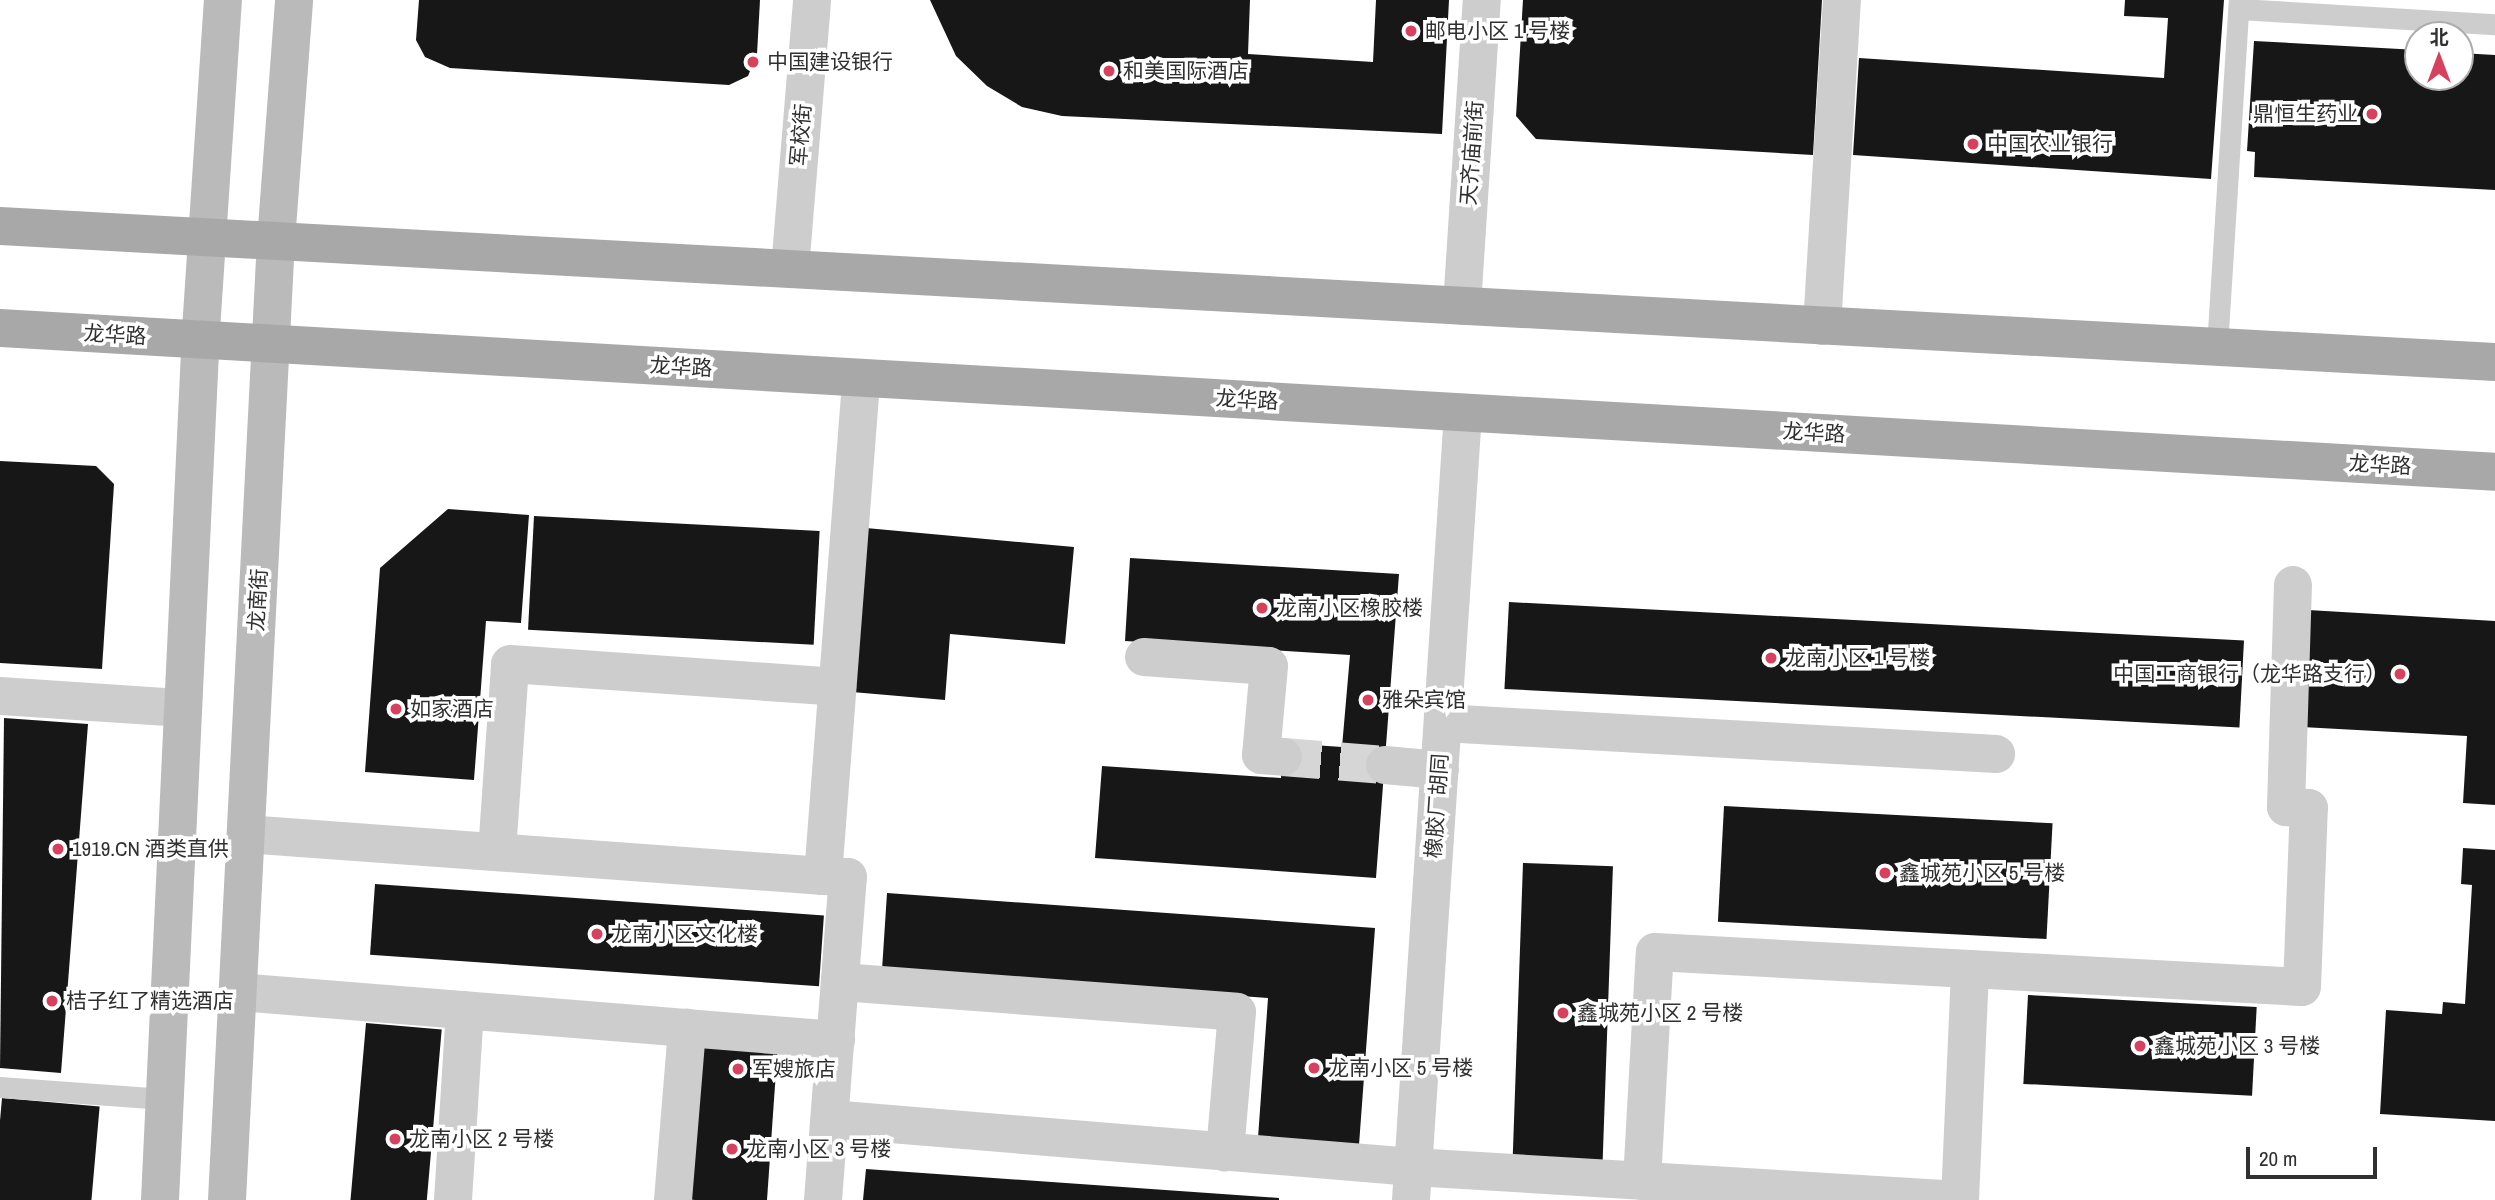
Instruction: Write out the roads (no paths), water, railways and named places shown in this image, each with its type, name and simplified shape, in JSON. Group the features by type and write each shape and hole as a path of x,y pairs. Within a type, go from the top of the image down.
{"main road":[{"path":"160,1200 200,340 223,0"},
{"name":"龙南街","path":"227,1200 276,241 294,0"},
{"path":"0,226 2495,362"},
{"name":"龙华路","path":"0,328 2495,472"}],"street":[{"name":"军校街","path":"790,269 812,0"},
{"name":"天齐庙前街","path":"1462,306 1482,0"},
{"path":"1822,326 1842,0"},
{"path":"822,876 861,378"},
{"name":"橡胶厂胡同","path":"1412,1184 1464,413"},
{"path":"1642,1181 1655,952 2302,987 2309,808 2286,807 2293,584"},
{"path":"1144,657 1269,666 1261,755 1283,757"},
{"path":"497,852 510,664 837,687"},
{"path":"0,696 183,708"},
{"path":"1443,723 1996,754"},
{"path":"1385,765 1440,770"},
{"path":"246,834 848,877 823,1200"},
{"path":"830,1119 1225,1152 1412,1184 1642,1181 1960,1199 1970,969"},
{"path":"841,982 1237,1012 1225,1152"},
{"path":"238,992 836,1040"},
{"path":"453,1200 465,1010"},
{"path":"673,1200 687,1028"}],"lane":[{"path":"2217,347 2239,4 2495,24"},
{"path":"0,1087 164,1099"}],"tunnel":[{"path":"1283,757 1385,765"}],"place":[{"name":"邮电小区 1 号楼","path":"1411,31"},
{"name":"中国建设银行","path":"753,62"},
{"name":"和美国际酒店","path":"1109,71"},
{"name":"鼎恒生药业","path":"2372,114"},
{"name":"中国农业银行","path":"1973,144"},
{"name":"龙南小区橡胶楼","path":"1262,608"},
{"name":"龙南小区 1 号楼","path":"1771,658"},
{"name":"中国工商银行（龙华路支行）","path":"2400,674"},
{"name":"雅朵宾馆","path":"1368,700"},
{"name":"如家酒店","path":"396,709"},
{"name":"1919.CN 酒类直供","path":"58,849"},
{"name":"鑫城苑小区 5 号楼","path":"1885,873"},
{"name":"龙南小区文化楼","path":"597,934"},
{"name":"桔子红了精选酒店","path":"52,1001"},
{"name":"鑫城苑小区 2 号楼","path":"1563,1013"},
{"name":"鑫城苑小区 3 号楼","path":"2140,1046"},
{"name":"龙南小区 5 号楼","path":"1314,1068"},
{"name":"军嫂旅店","path":"738,1069"},
{"name":"龙南小区 2 号楼","path":"395,1139"},
{"name":"龙南小区 3 号楼","path":"732,1149"}]}
